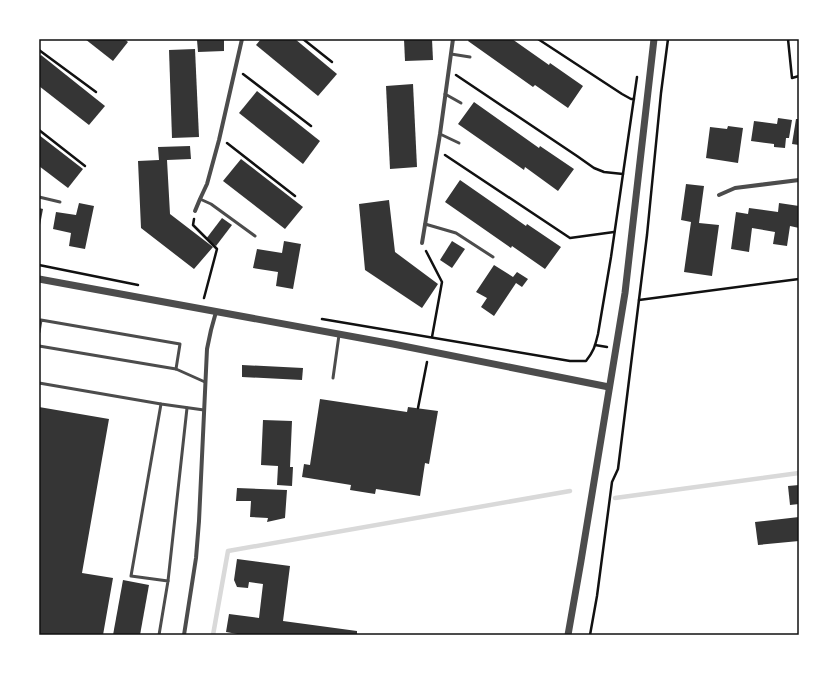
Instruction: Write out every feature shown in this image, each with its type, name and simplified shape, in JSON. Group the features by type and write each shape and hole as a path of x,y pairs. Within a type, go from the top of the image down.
{"street":[{"path":"195,211 208,184 242,39"},
{"path":"422,243 440,134 453,39"},
{"path":"568,635 625,293 654,39"},
{"path":"719,195 734,188 799,180"},
{"path":"39,279 430,351 609,387"},
{"path":"184,635 196,558 205,382 208,349 216,312"}],"lane":[{"path":"451,54 470,58"},
{"path":"445,94 461,103"},
{"path":"440,134 459,143"},
{"path":"39,197 60,202"},
{"path":"200,199 211,204 255,236"},
{"path":"425,224 456,233 493,257"},
{"path":"39,332 40,320 180,344 176,370"},
{"path":"333,378 339,334"},
{"path":"39,346 176,370 205,382"},
{"path":"39,383 204,410"},
{"path":"161,404 131,576 168,581"},
{"path":"159,635 168,581 187,408"}],"path":[{"path":"303,39 332,62"},
{"path":"538,39 622,94 634,99"},
{"path":"590,635 612,482 618,469 647,235 661,93 668,39"},
{"path":"788,39 792,78 799,76"},
{"path":"39,50 96,92"},
{"path":"235,72 243,73 311,126"},
{"path":"448,73 456,75 594,168 604,172 623,174"},
{"path":"322,318 570,361 586,361 596,345 611,257 637,77"},
{"path":"39,130 86,166"},
{"path":"219,140 226,142 295,196"},
{"path":"436,154 444,155 570,238 614,232"},
{"path":"195,211 194,226 217,249 204,298"},
{"path":"422,243 442,282 432,337"},
{"path":"39,265 144,286"},
{"path":"639,300 799,279"},
{"path":"418,408 430,351"}],"building":[{"path":"85,39 124,39 128,42 113,61"},
{"path":"261,39 295,39 337,74 318,96 256,45"},
{"path":"404,39 432,39 433,60 405,61"},
{"path":"469,39 512,39 549,65 550,63 583,86 568,108 535,85 533,87 468,41"},
{"path":"197,40 224,40 224,51 198,52"},
{"path":"195,49 199,137 172,138 169,50"},
{"path":"41,55 105,106 89,125 39,86 39,58"},
{"path":"413,84 417,167 390,169 386,86"},
{"path":"257,91 320,141 303,164 239,113"},
{"path":"474,102 539,148 540,146 574,169 558,191 525,167 524,170 458,124"},
{"path":"778,118 792,120 789,138 786,138 785,148 774,147 774,144 751,141 754,121 777,124"},
{"path":"796,119 799,119 799,145 792,144"},
{"path":"728,126 743,128 738,163 706,158 710,127 727,129"},
{"path":"39,135 83,169 68,188 39,166"},
{"path":"190,146 191,159 167,160 170,214 213,247 194,269 141,228 138,161 159,160 158,147"},
{"path":"241,159 303,207 285,229 223,181"},
{"path":"460,180 526,226 527,224 561,247 545,269 512,246 511,248 445,202"},
{"path":"686,184 704,186 699,223 719,225 712,276 684,272 691,222 681,220"},
{"path":"389,200 395,252 438,284 422,308 365,270 359,204"},
{"path":"79,203 94,206 85,249 69,246 71,233 53,229 56,212 76,215"},
{"path":"779,203 799,206 799,228 790,226 787,246 773,244 775,232 752,228 749,252 731,249 736,212 748,214 749,208 778,212"},
{"path":"39,208 43,209 40,225 39,225"},
{"path":"222,218 232,225 216,246 206,239"},
{"path":"284,241 301,244 293,289 276,286 278,272 253,268 257,249 282,253"},
{"path":"452,241 465,249 452,268 440,260"},
{"path":"494,265 513,277 517,272 528,279 522,287 516,283 494,316 481,307 487,298 476,292"},
{"path":"242,365 303,368 302,380 242,377"},
{"path":"320,399 407,412 408,407 438,411 429,464 425,463 420,496 376,489 375,494 350,490 351,485 302,477 304,464 310,465"},
{"path":"39,407 109,419 82,573 113,578 103,635 39,635"},
{"path":"263,420 292,421 290,467 293,467 292,486 277,485 278,466 261,465"},
{"path":"799,485 799,504 790,505 788,486"},
{"path":"237,488 287,490 285,518 267,522 268,518 250,517 251,501 236,501"},
{"path":"799,517 799,541 758,545 755,522"},
{"path":"237,559 290,566 283,621 357,631 357,635 243,635 226,632 229,614 259,618 263,584 249,582 248,588 237,587 234,580"},
{"path":"123,580 149,585 140,635 113,635"}],"waterway":[{"path":"615,498 799,473"},
{"path":"213,635 228,551 570,491"}]}
